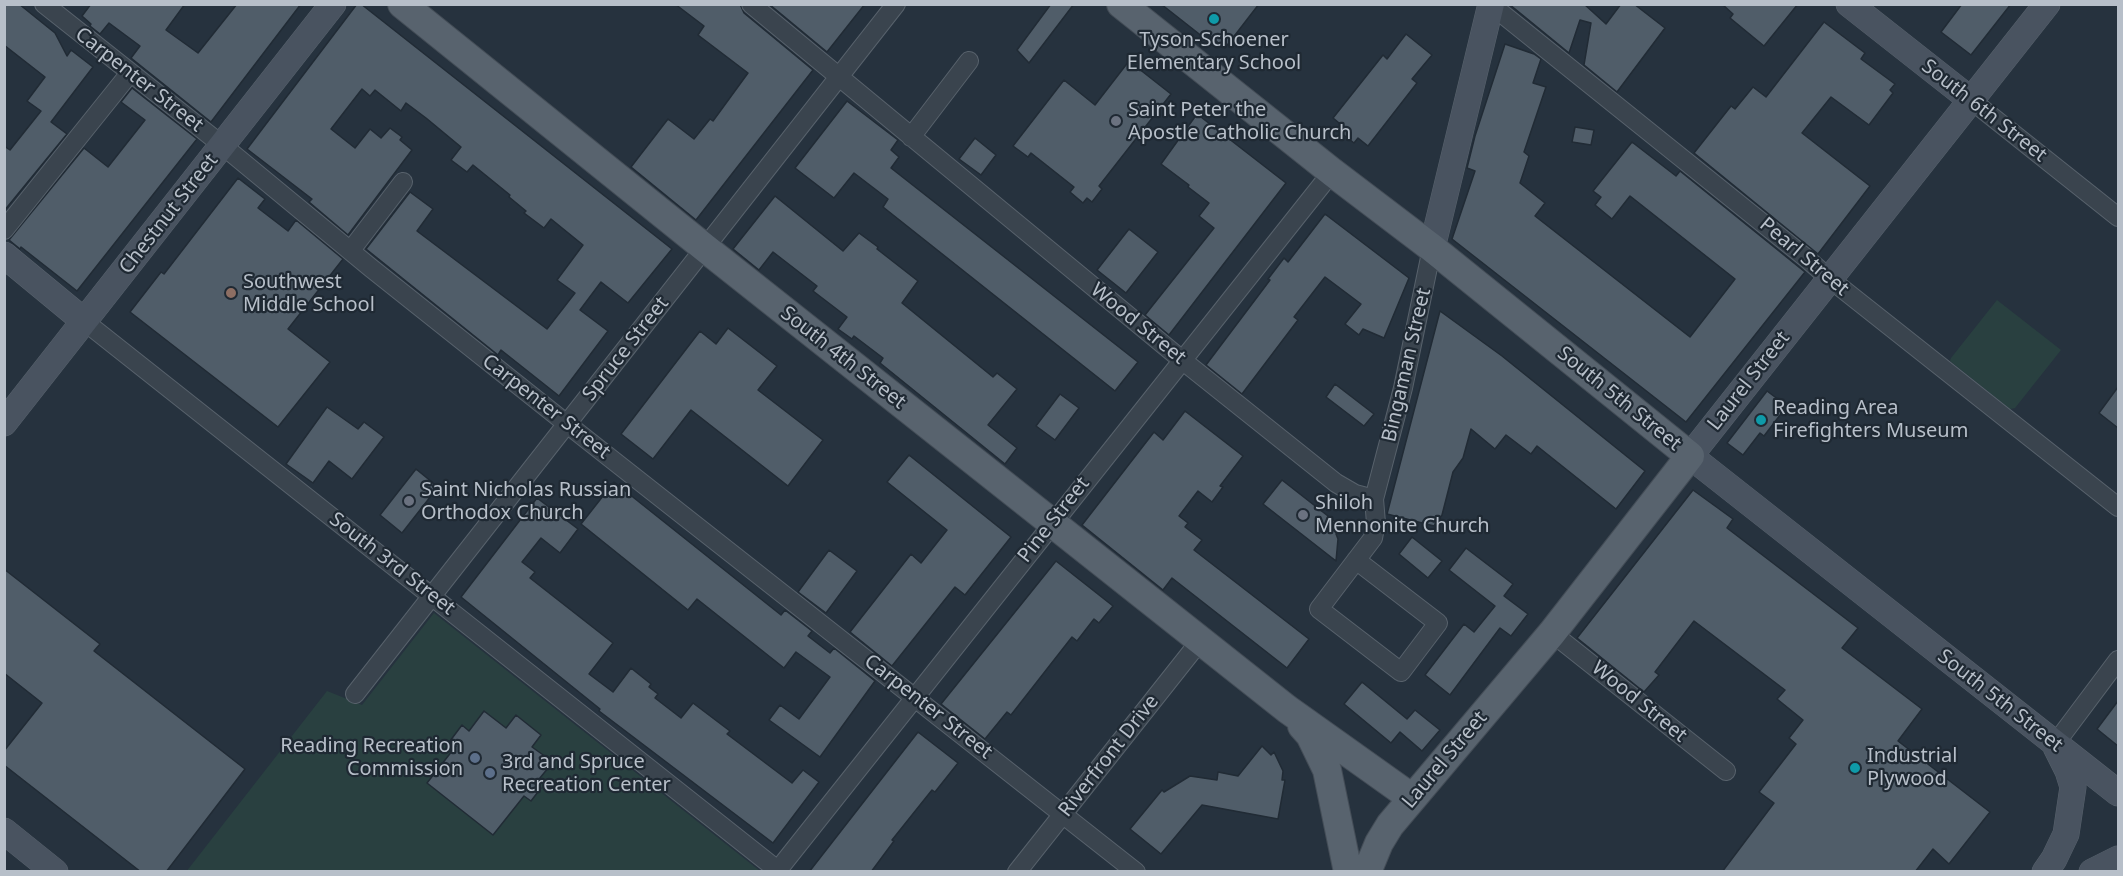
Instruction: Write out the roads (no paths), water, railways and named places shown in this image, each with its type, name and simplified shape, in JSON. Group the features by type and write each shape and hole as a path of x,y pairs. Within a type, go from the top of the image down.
{"main road":[{"name":"South 4th Street","path":"402,4 705,249 1200,641 1287,709 1412,798"},
{"name":"South 5th Street","path":"1121,4 1332,172 1432,248 1690,456"},
{"name":"Laurel Street","path":"1367,872 1378,843 1412,798 1552,633 1690,456"},
{"name":"South 4th Street","path":"1287,709 1310,735 1327,770 1348,872"}],"street":[{"name":"Carpenter Street","path":"44,4 567,424 1136,872"},
{"name":"Chestnut Street","path":"4,423 333,4"},
{"name":"Wood Street","path":"752,4 1182,360 1336,483 1355,494 1374,499"},
{"name":"Spruce Street","path":"355,694 896,4"},
{"name":"South 6th Street","path":"1849,4 2118,217"},
{"name":"Laurel Street","path":"1690,456 2046,4"},
{"name":"Bingaman Street","path":"1356,560 1438,623 1401,672 1319,609 1356,560 1373,538 1377,523 1374,499 1403,388 1432,248 1491,5"},
{"name":"Pearl Street","path":"1491,5 1830,279 2118,507"},
{"path":"911,136 969,61"},
{"path":"4,230 130,73"},
{"name":"Pine Street","path":"779,871 1052,523 1332,172"},
{"path":"351,250 403,182"},
{"name":"South 3rd Street","path":"4,255 84,321 779,871"},
{"name":"South 5th Street","path":"1690,456 2118,793"},
{"name":"Wood Street","path":"1552,633 1726,771"},
{"name":"Riverfront Drive","path":"1017,872 1200,641"},
{"path":"2045,872 2054,860 2066,834 2073,787 2055,744 2118,660"},
{"path":"4,831 56,872"},
{"path":"2092,872 2118,859"}],"place":[{"name":"Tyson-Schoener Elementary School","path":"1214,19"},
{"name":"Saint Peter the Apostle Catholic Church","path":"1116,121"},
{"name":"Southwest Middle School","path":"231,293"},
{"name":"Reading Area Firefighters Museum","path":"1761,420"},
{"name":"Saint Nicholas Russian Orthodox Church","path":"409,501"},
{"name":"Shiloh Mennonite Church","path":"1303,515"},
{"name":"Reading Recreation Commission","path":"475,758"},
{"name":"Industrial Plywood","path":"1855,768"},
{"name":"3rd and Spruce Recreation Center","path":"490,773"}]}
